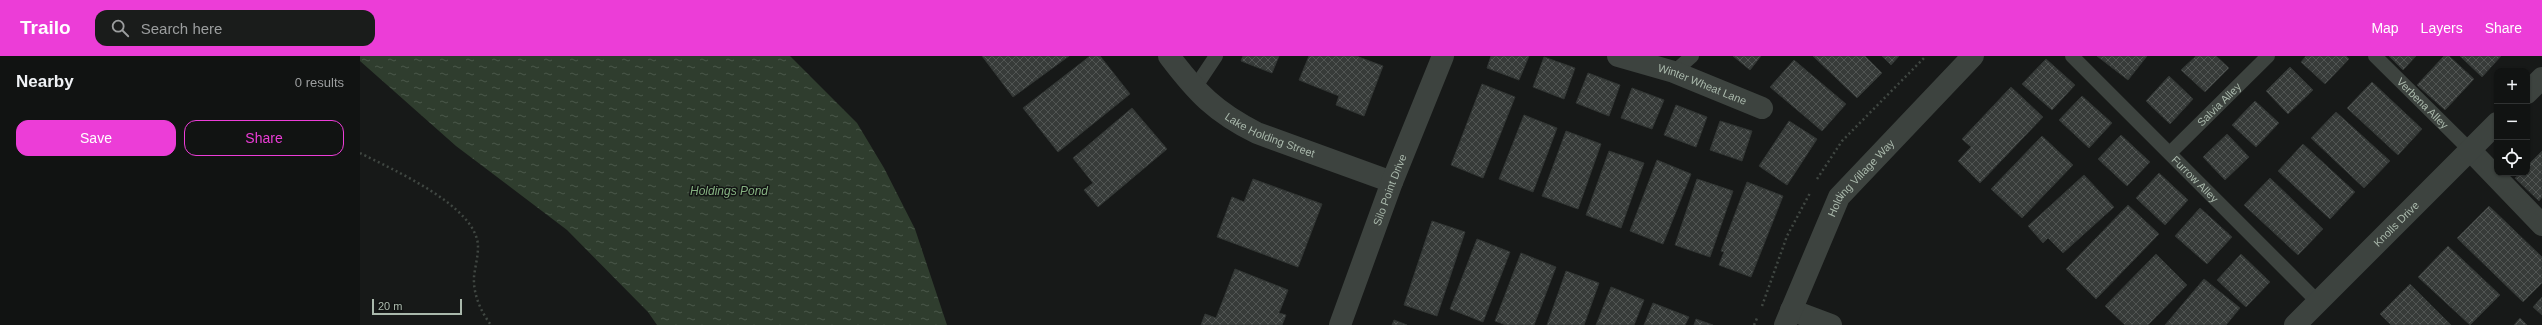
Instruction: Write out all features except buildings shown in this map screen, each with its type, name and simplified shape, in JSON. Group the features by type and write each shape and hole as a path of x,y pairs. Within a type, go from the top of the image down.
{"street":[{"name":"Lake Holding Street","path":"1169,56 1194,89 1218,111 1257,133 1392,182"},
{"name":"Silo Point Drive","path":"1340,325 1392,182 1443,56"},
{"name":"Winter Wheat Lane","path":"1618,56 1674,72 1762,108"},
{"name":"Holding Village Way","path":"1788,318 1839,198 1973,56"},
{"path":"2530,90 2542,78"},
{"name":"Knolls Drive","path":"2296,325 2494,126"},
{"path":"2470,150 2542,225"},
{"path":"1788,318 1831,325"}],"lane":[{"path":"1194,89 1216,56"},
{"path":"1674,72 1692,56"},
{"name":"Furrow Alley","path":"2072,56 2319,302"},
{"name":"Salvia Alley","path":"2170,154 2268,56"},
{"name":"Verbena Alley","path":"2375,56 2470,150"}],"path":[{"path":"360,153 448,202 472,225 478,246 474,279 480,312 491,325"}],"water":[{"name":"Holdings Pond","path":"360,56 790,56 857,123 884,168 915,229 947,325 657,325 648,312 567,230 456,146 360,61"}]}
